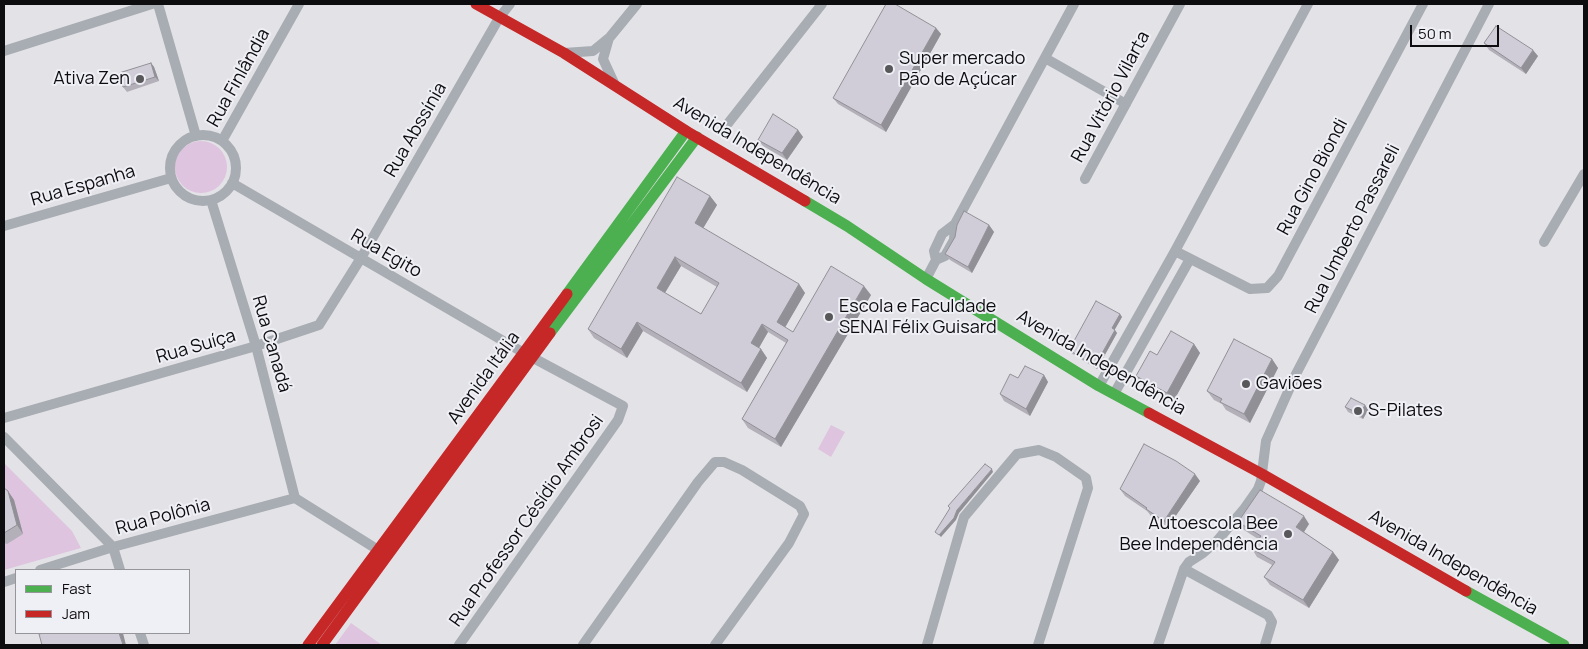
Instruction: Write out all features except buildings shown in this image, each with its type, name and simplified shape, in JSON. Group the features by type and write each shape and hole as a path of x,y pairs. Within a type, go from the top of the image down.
{"main road":[{"name":"Avenida Independência","path":"476,4 564,53 686,131 847,226 926,279 1099,386 1262,474 1474,596 1564,645"},
{"name":"Avenida Itália","path":"322,645 384,553 528,356 686,131"},
{"name":"Avenida Itália","path":"528,356 697,137"},
{"name":"Avenida Itália","path":"308,645 384,553"}],"street":[{"path":"4,51 152,4"},
{"path":"158,4 196,136"},
{"name":"Rua Finlândia","path":"222,141 299,4"},
{"name":"Rua Abssínia","path":"361,258 499,18 510,4"},
{"path":"564,53 593,51 610,37 637,4"},
{"path":"722,131 822,4"},
{"path":"926,279 936,260 945,256 954,240 956,224 1074,4"},
{"name":"Rua Vitório Vilarta","path":"1085,179 1180,4"},
{"path":"1099,386 1175,251 1308,4"},
{"name":"Rua Gino Biondi","path":"1175,251 1250,289 1267,288 1278,276 1424,4"},
{"name":"Rua Umberto Passareli","path":"1184,569 1217,541 1258,489 1266,441 1296,374 1489,4"},
{"path":"610,37 603,59 615,86"},
{"path":"1045,58 1126,104"},
{"path":"196,136 211,136 222,141 230,149 235,160 236,175 232,183 224,194 212,200 204,202 185,197 170,178 170,158 177,147 185,140 196,136"},
{"path":"1544,242 1584,174"},
{"name":"Rua Espanha","path":"4,226 170,178"},
{"name":"Rua Egito","path":"232,183 528,356"},
{"name":"Rua Canadá","path":"212,200 256,346 295,498"},
{"name":"Rua Suíça","path":"4,418 256,346 319,325 361,258"},
{"path":"1114,394 1190,259"},
{"name":"Rua Professor Césídio Ambrosi","path":"459,645 618,420 623,406 528,356"},
{"path":"4,437 113,547 120,569"},
{"path":"927,645 964,517 1017,454 1039,450 1056,457 1086,478 1088,488 1038,645"},
{"path":"582,645 698,482 715,462 724,462 742,470 800,506 804,514 789,543 715,645"},
{"path":"295,498 384,553"},
{"name":"Rua Polônia","path":"43,569 113,547 295,498"},
{"path":"1158,645 1184,569 1268,615 1272,622 1265,645"}],"shaded area":[{"path":"201,141 211,143 219,149 225,157 227,167 225,177 219,185 211,191 201,193 191,191 183,185 177,177 175,167 177,157 183,149 191,143"},
{"path":"831,425 845,432 831,457 818,449"},
{"path":"4,463 72,531 81,548 4,570"},
{"path":"351,623 382,645 335,645"}],"traffic: fast":[{"path":"567,294 686,131"},
{"path":"550,333 697,137"},
{"path":"805,201 847,226 926,279 1099,386 1149,413"},
{"path":"1466,591 1564,645"}],"traffic: jam":[{"path":"476,4 564,53 686,131 805,201"},
{"path":"308,645 567,294"},
{"path":"322,645 550,333"},
{"path":"1149,413 1262,474 1466,591"}],"place":[{"name":"Super mercado Pão de Açúcar","path":"889,69"},
{"name":"Ativa Zen","path":"140,79"},
{"name":"Escola e Faculdade SENAI Félix Guisard","path":"829,317"},
{"name":"Gaviões","path":"1246,384"},
{"name":"S-Pilates","path":"1358,411"},
{"name":"Autoescola Bee Bee Independência","path":"1288,534"}]}
